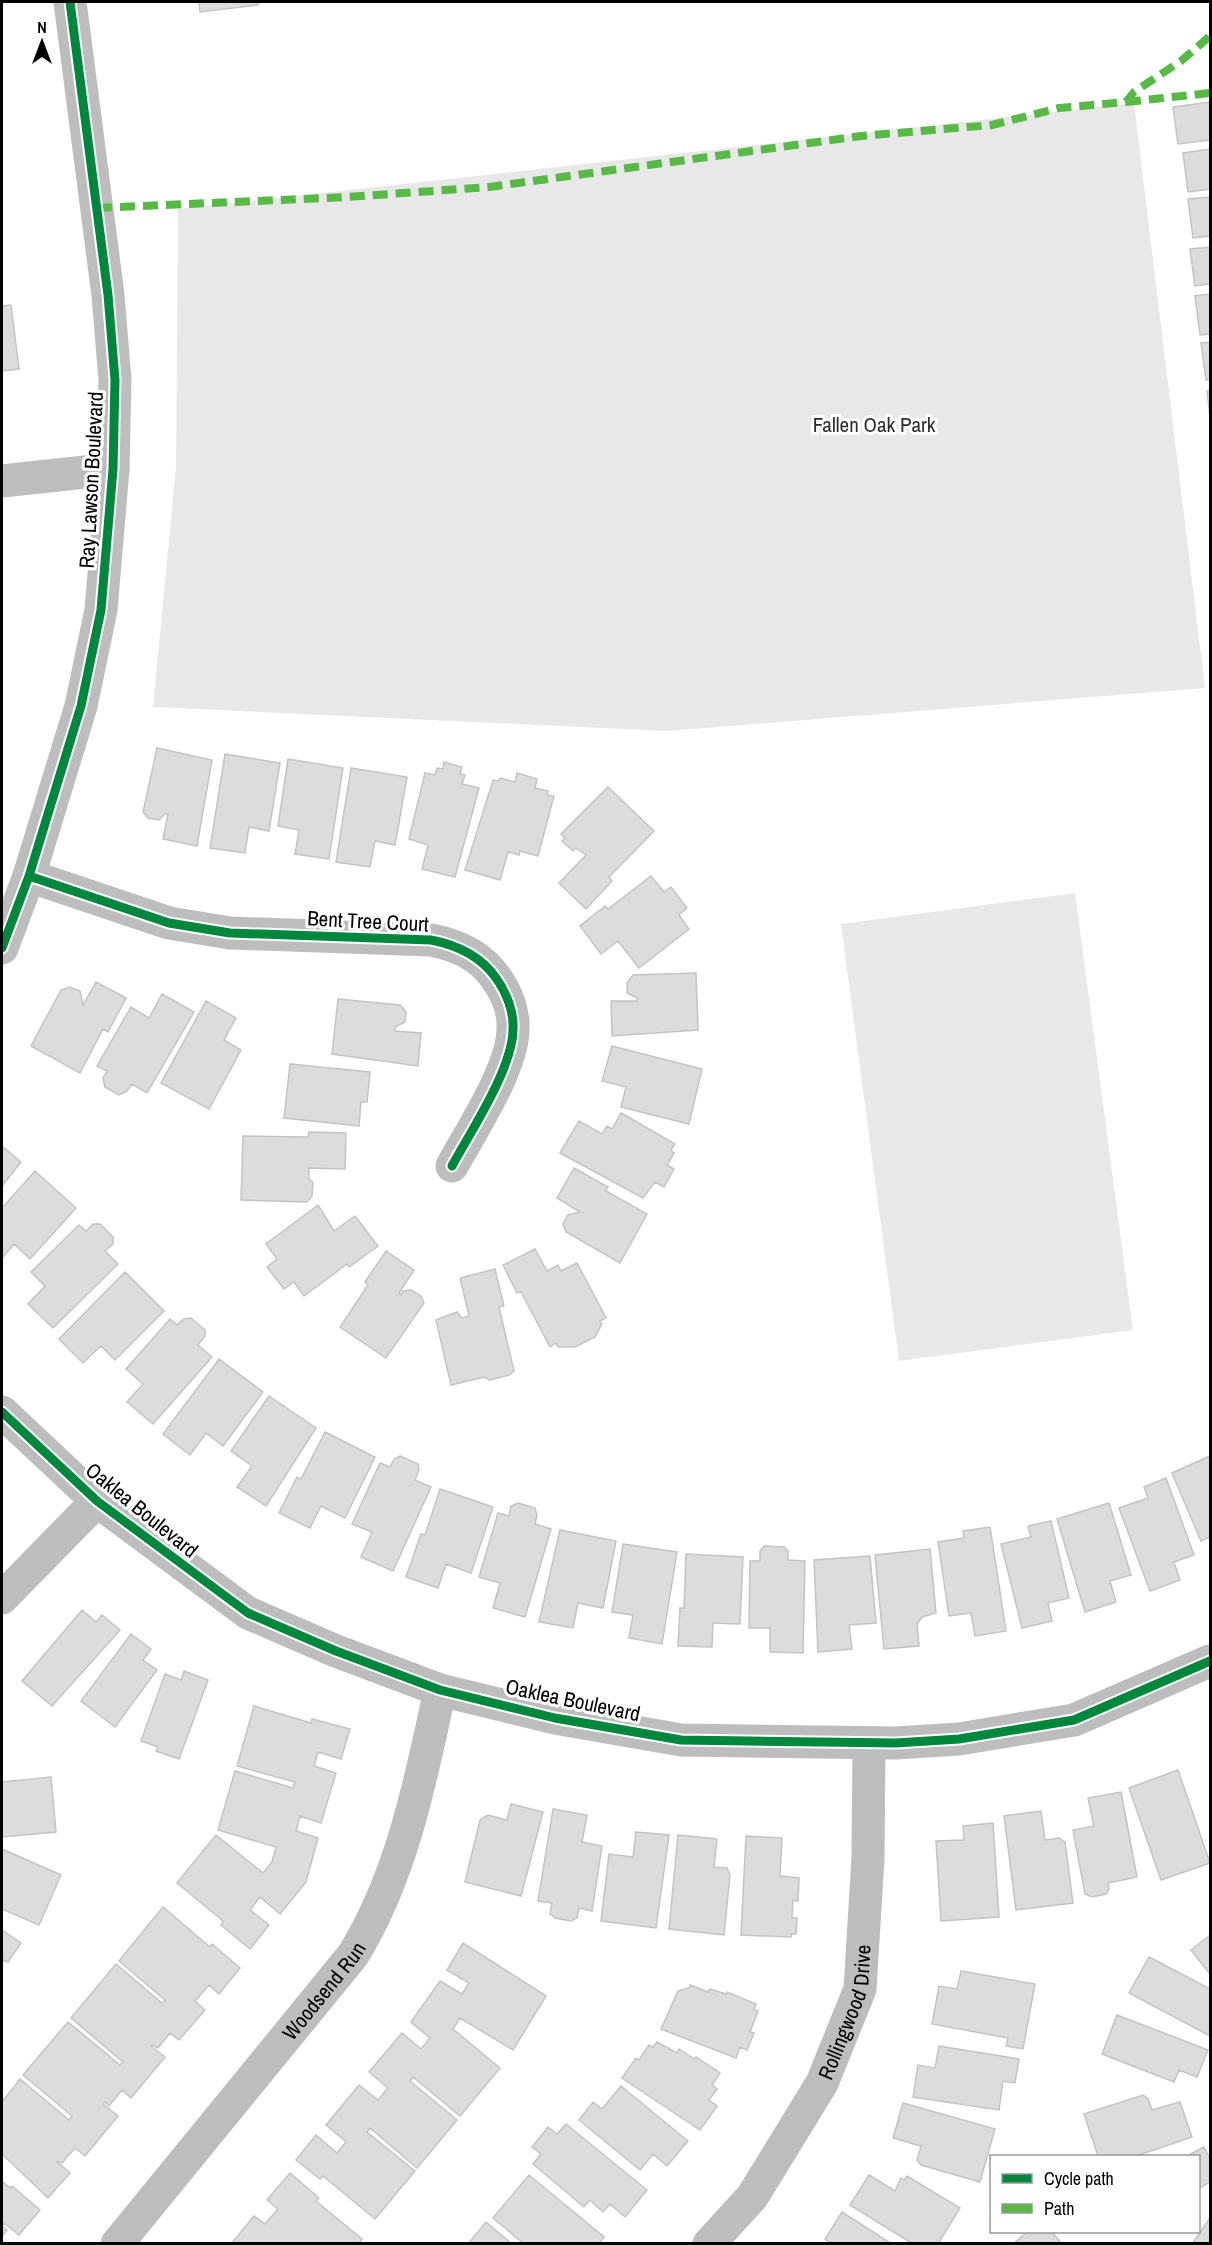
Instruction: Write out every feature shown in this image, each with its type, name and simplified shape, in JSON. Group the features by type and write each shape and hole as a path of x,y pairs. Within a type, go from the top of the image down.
{"street":[{"name":"Ray Lawson Boulevard","path":"2,948 28,876 81,706 101,610 113,469 115,380 108,295 70,2"},
{"path":"2,481 113,469"},
{"name":"Bent Tree Court","path":"28,876 169,923 219,932 431,940 457,945 488,967 503,988 511,1009 514,1030 502,1072 452,1167"},
{"name":"Oaklea Boulevard","path":"2,1412 97,1501 248,1613 336,1651 441,1690 555,1718 681,1740 869,1743 958,1739 1074,1720 1210,1661"},
{"path":"2,1598 97,1501"},
{"name":"Woodsend Run","path":"117,2244 353,1955 369,1929 386,1891 399,1850 427,1752 441,1690"},
{"name":"Rollingwood Drive","path":"709,2244 752,2197 822,2083 860,1989 868,1858 869,1743"}],"green space":[{"name":"Fallen Oak Park","path":"1134,103 1205,688 667,731 153,707 176,467 178,209"},
{"path":"1075,893 1133,1330 899,1361 841,924"}],"building":[{"path":"199,2 259,2 258,5 200,12"},
{"path":"1210,102 1210,140 1178,144 1173,107"},
{"path":"1210,149 1210,189 1188,192 1183,153"},
{"path":"1210,197 1210,236 1193,238 1188,199"},
{"path":"1210,247 1210,284 1195,286 1190,249"},
{"path":"1210,294 1210,334 1200,335 1195,296"},
{"path":"11,305 19,369 2,371 2,306"},
{"path":"1210,342 1210,380 1206,380 1201,343"},
{"path":"1210,390 1210,417 1207,391"},
{"path":"157,748 212,760 197,846 163,839 168,814 159,820 148,818 143,812"},
{"path":"225,754 280,763 269,831 249,827 245,853 210,848"},
{"path":"288,759 343,768 329,859 295,854 299,830 278,826"},
{"path":"444,762 462,767 460,774 465,775 462,784 479,788 455,877 422,869 428,845 409,839 425,773 435,775 437,768 443,769"},
{"path":"351,768 407,777 395,845 375,841 370,867 336,862"},
{"path":"517,773 537,779 535,788 548,791 547,795 554,796 538,856 520,851 519,855 508,852 500,880 465,870 493,780 499,781 500,778 515,782"},
{"path":"608,787 654,831 609,877 612,881 586,909 559,883 586,855 576,848 573,851 562,841 565,838 561,834"},
{"path":"651,876 664,892 671,887 687,908 679,915 689,929 639,968 618,941 601,954 580,926 605,906 608,909"},
{"path":"696,973 698,1030 612,1036 611,1001 637,1001 637,998 627,993 627,983 633,975"},
{"path":"96,982 126,998 108,1032 103,1029 80,1073 31,1046 61,990 70,987 80,991 83,1005"},
{"path":"162,994 194,1012 147,1093 132,1084 127,1091 119,1095 105,1087 103,1078 107,1071 97,1066 131,1007 149,1018"},
{"path":"338,999 400,1005 406,1012 405,1022 395,1027 395,1031 421,1033 418,1066 332,1054"},
{"path":"206,1001 236,1018 224,1040 241,1050 209,1109 161,1083"},
{"path":"612,1046 702,1069 689,1124 621,1107 626,1087 602,1081"},
{"path":"290,1064 370,1072 367,1102 361,1102 359,1126 284,1118"},
{"path":"621,1113 675,1144 671,1150 674,1153 667,1165 674,1169 664,1187 655,1182 643,1198 560,1153 579,1121 602,1134 607,1126 612,1129"},
{"path":"309,1132 346,1133 345,1169 309,1168 309,1179 313,1182 312,1196 307,1202 241,1200 243,1136 308,1137"},
{"path":"2,1146 21,1162 2,1186"},
{"path":"574,1168 608,1187 606,1191 647,1214 620,1263 566,1232 563,1224 568,1215 580,1212 557,1198"},
{"path":"35,1171 76,1208 30,1259 14,1244 2,1258 2,1208"},
{"path":"318,1205 334,1231 355,1216 378,1246 349,1267 347,1264 304,1296 294,1282 284,1289 267,1267 277,1259 266,1244"},
{"path":"93,1224 100,1224 113,1237 113,1244 105,1251 118,1264 53,1328 28,1304 45,1286 31,1272 79,1225 86,1231"},
{"path":"535,1249 547,1271 558,1265 561,1271 577,1263 606,1318 600,1321 602,1324 595,1337 575,1347 558,1347 556,1343 550,1347 521,1292 517,1293 503,1265"},
{"path":"386,1251 414,1270 399,1293 401,1295 403,1291 411,1290 421,1296 424,1303 386,1358 340,1327 368,1285 365,1282"},
{"path":"495,1269 504,1306 499,1307 514,1371 509,1375 490,1380 484,1377 451,1385 436,1320 457,1312 462,1318 469,1316 460,1278"},
{"path":"125,1272 164,1311 115,1360 101,1346 83,1363 59,1339"},
{"path":"191,1318 205,1330 205,1336 198,1345 212,1357 153,1424 127,1402 143,1384 126,1369 170,1319 177,1325 184,1319"},
{"path":"219,1359 263,1392 223,1446 206,1433 190,1455 163,1434"},
{"path":"269,1396 316,1428 266,1506 237,1487 252,1466 231,1451"},
{"path":"325,1432 375,1457 345,1518 321,1506 310,1528 279,1513 297,1477 301,1479"},
{"path":"400,1456 418,1464 419,1470 415,1480 431,1487 393,1571 361,1557 372,1532 352,1524 380,1463 390,1467 394,1459"},
{"path":"1210,1456 1210,1537 1201,1541 1172,1473"},
{"path":"1166,1478 1194,1555 1174,1562 1180,1580 1150,1591 1119,1508 1148,1498 1144,1487"},
{"path":"440,1489 493,1507 471,1573 446,1564 438,1588 406,1577 421,1534 425,1535"},
{"path":"518,1503 535,1508 537,1515 535,1524 551,1529 525,1617 493,1608 500,1583 479,1577 498,1513 509,1516 511,1506"},
{"path":"1109,1503 1131,1575 1110,1581 1116,1602 1085,1612 1057,1519"},
{"path":"1051,1521 1069,1598 1048,1603 1052,1621 1022,1628 1001,1544 1031,1537 1028,1526"},
{"path":"990,1527 1006,1631 975,1636 971,1613 949,1616 938,1542 964,1538 963,1531"},
{"path":"560,1530 616,1541 603,1608 578,1603 573,1628 539,1622"},
{"path":"623,1544 677,1552 662,1644 629,1638 633,1615 612,1612"},
{"path":"764,1546 784,1547 788,1551 788,1560 805,1561 803,1653 770,1652 770,1628 749,1628 750,1561 760,1561 760,1551"},
{"path":"930,1549 936,1613 922,1617 917,1624 919,1646 884,1649 875,1555"},
{"path":"686,1554 743,1557 740,1624 713,1623 712,1647 678,1646 680,1608 684,1608"},
{"path":"870,1556 876,1623 849,1625 852,1649 818,1652 814,1560"},
{"path":"82,1610 96,1622 102,1615 120,1630 52,1706 22,1681"},
{"path":"131,1634 151,1649 143,1660 157,1670 115,1727 81,1701"},
{"path":"184,1671 208,1680 179,1759 156,1751 158,1747 141,1741 165,1674 181,1680"},
{"path":"254,1706 311,1723 312,1719 350,1729 341,1759 318,1752 314,1766 336,1773 321,1823 300,1816 296,1831 318,1838 306,1882 280,1914 260,1897 250,1910 269,1925 250,1949 221,1925 223,1921 177,1883 216,1835 263,1873 272,1862 276,1847 218,1830 235,1771 293,1788 295,1782 237,1766"},
{"path":"1178,1770 1210,1863 1161,1880 1129,1788"},
{"path":"51,1777 56,1832 2,1837 2,1782"},
{"path":"1121,1792 1137,1877 1108,1883 1109,1889 1106,1894 1092,1897 1085,1894 1073,1830 1094,1826 1088,1798"},
{"path":"511,1804 543,1812 521,1896 465,1882 480,1820 488,1815 507,1820"},
{"path":"553,1809 587,1815 582,1842 602,1846 592,1911 579,1908 577,1918 571,1921 555,1918 550,1914 552,1903 538,1901"},
{"path":"1041,1811 1045,1840 1059,1838 1065,1842 1073,1903 1016,1910 1004,1816"},
{"path":"993,1823 999,1917 941,1921 936,1841 964,1840 963,1826"},
{"path":"636,1832 669,1835 656,1928 601,1921 609,1854 633,1857"},
{"path":"678,1835 717,1839 714,1867 727,1868 730,1875 724,1935 669,1929"},
{"path":"746,1836 782,1838 780,1876 799,1878 798,1901 793,1900 792,1918 797,1918 796,1934 791,1934 791,1937 741,1935"},
{"path":"2,1849 61,1875 39,1925 2,1909"},
{"path":"163,1907 210,1947 212,1944 240,1968 219,1994 209,1985 195,2001 205,2010 179,2040 170,2033 158,2048 151,2046 165,2057 131,2098 122,2090 109,2106 105,2102 103,2104 118,2116 85,2156 75,2148 62,2163 56,2161 70,2173 48,2198 2,2154 2,2102 20,2079 69,2120 72,2116 23,2075 68,2022 120,2065 123,2062 71,2018 116,1964 162,2003 165,2000 119,1961"},
{"path":"2,1930 21,1943 8,1962 4,1960 2,1963"},
{"path":"1210,1935 1210,1974 1191,1950"},
{"path":"463,1943 546,1996 513,2050 460,2018 453,2029 500,2068 460,2116 413,2077 410,2081 457,2120 417,2168 370,2128 367,2132 415,2171 375,2219 323,2176 320,2179 296,2160 316,2135 337,2153 346,2142 326,2125 359,2085 378,2100 388,2088 369,2072 402,2033 421,2049 430,2038 411,2022 440,1981 462,1994 469,1983 447,1970"},
{"path":"1149,1957 1210,1989 1210,2036 1129,1993"},
{"path":"961,1971 1035,1984 1023,2049 1006,2046 1008,2038 932,2024 939,1986 957,1989"},
{"path":"690,1985 708,1992 710,1989 726,1994 727,1992 756,2004 754,2010 758,2011 750,2032 754,2033 747,2050 740,2047 736,2058 661,2029 678,1991 689,1988"},
{"path":"1117,2015 1208,2050 1197,2077 1179,2070 1174,2082 1102,2054"},
{"path":"657,2042 677,2053 679,2049 694,2059 696,2057 720,2073 712,2085 717,2089 709,2100 717,2106 700,2130 622,2078 636,2058 639,2060 649,2045 653,2047"},
{"path":"939,2046 1019,2059 1015,2083 1003,2081 999,2110 913,2097 918,2065 935,2068"},
{"path":"621,2086 688,2141 667,2166 653,2154 640,2170 579,2120 593,2102 602,2109"},
{"path":"1143,2095 1148,2099 1152,2110 1180,2102 1192,2137 1139,2155 1098,2155 1084,2114"},
{"path":"903,2103 995,2129 980,2182 921,2165 917,2160 921,2146 893,2138"},
{"path":"566,2124 647,2190 625,2217 610,2204 603,2212 590,2200 584,2207 533,2164 541,2154 532,2147 548,2127 557,2134"},
{"path":"1204,2147 1210,2159 1210,2182 1200,2188 1200,2155 1189,2155"},
{"path":"290,2173 319,2198 316,2201 362,2239 358,2244 231,2244 254,2216 265,2224 278,2209 267,2200"},
{"path":"529,2175 604,2237 599,2244 524,2244 493,2218"},
{"path":"869,2175 895,2191 901,2178 904,2180 907,2176 960,2208 938,2244 913,2244 850,2205"},
{"path":"2,2181 10,2188 12,2186 40,2210 19,2235 4,2223 2,2226"},
{"path":"842,2212 892,2244 832,2244 825,2239"},
{"path":"1210,2218 1210,2244 1192,2244"},
{"path":"486,2222 512,2244 468,2244"},
{"path":"2,2226 7,2230 2,2236"},
{"path":"1026,2233 1053,2233 1062,2244 1013,2244"}],"marked path":[{"path":"97,208 347,197 489,187 861,136 992,125 1059,108 1126,102 1134,92 1181,61 1210,36"},
{"path":"1126,102 1210,93"}],"cycle path":[{"path":"2,948 29,876 81,706 101,610 113,469 115,380 108,295 70,2"},
{"path":"29,876 169,923 230,933 431,940 459,948 475,957 490,970 503,989 511,1009 513,1029 511,1045 499,1080 452,1166"},
{"path":"2,1412 97,1501 248,1613 336,1651 440,1690 555,1718 681,1740 896,1743 959,1739 1074,1720 1210,1661"}]}
